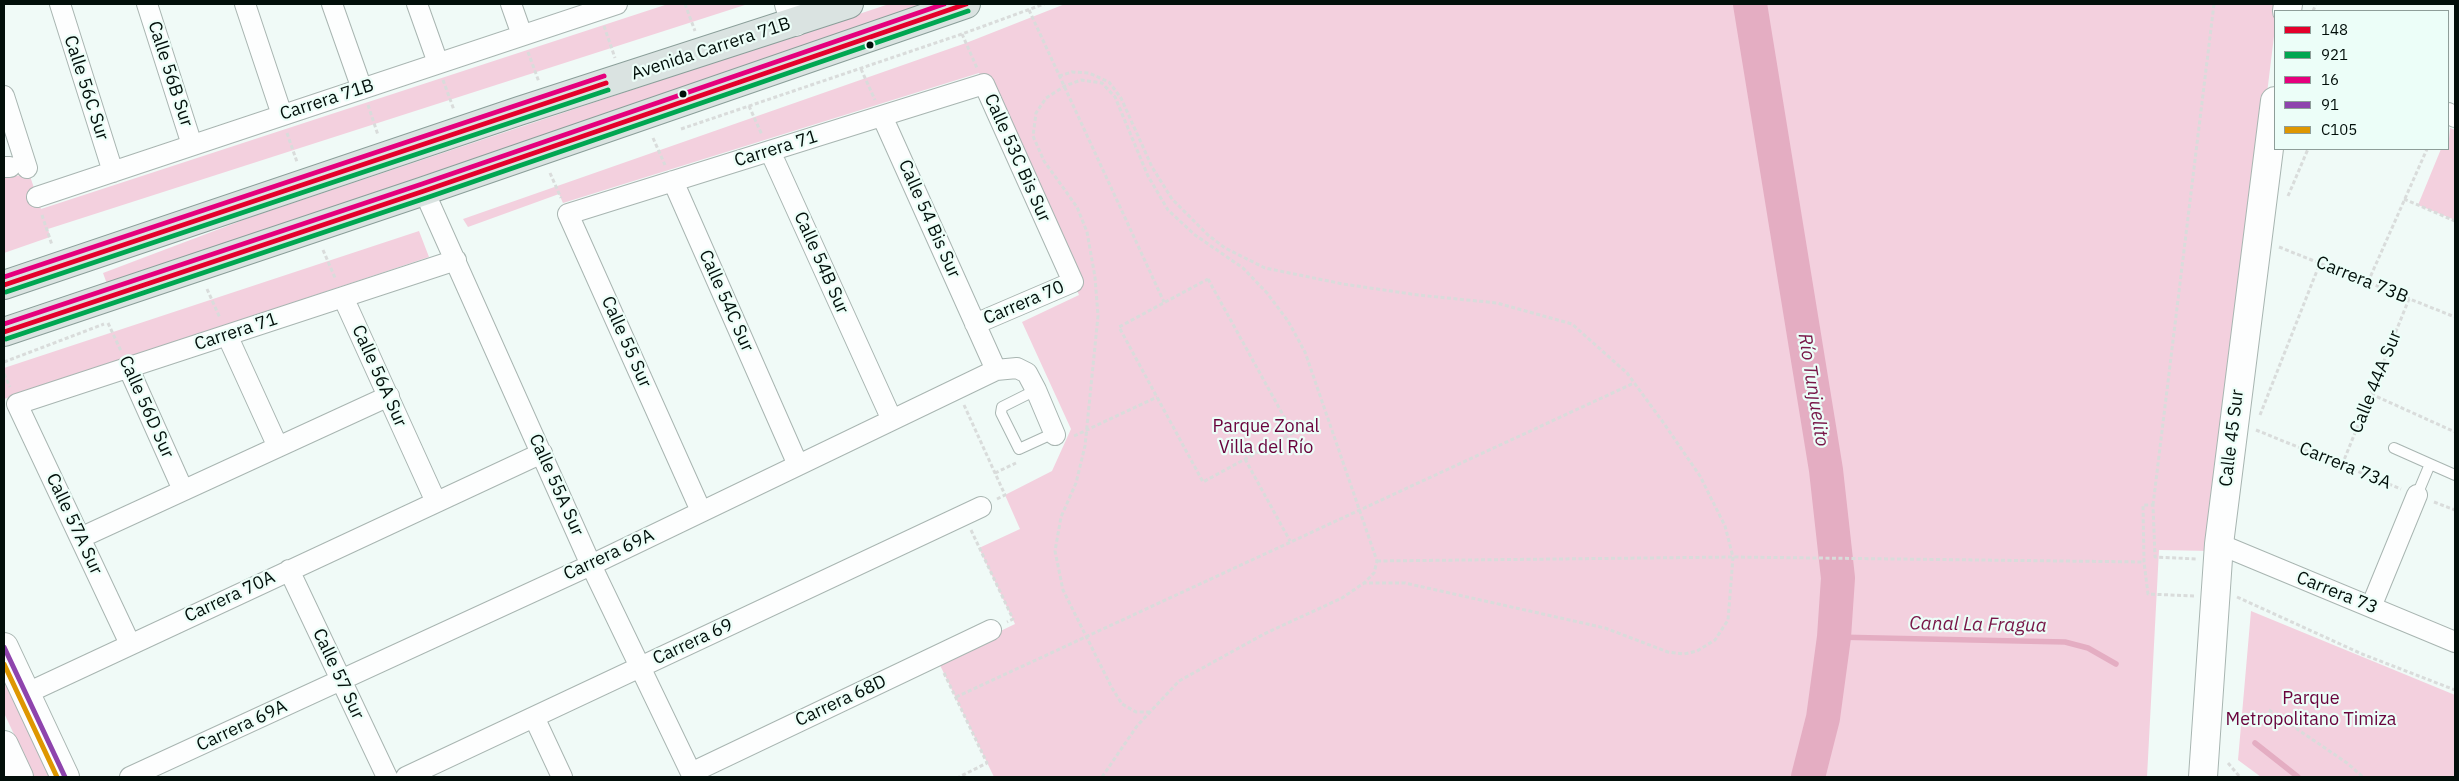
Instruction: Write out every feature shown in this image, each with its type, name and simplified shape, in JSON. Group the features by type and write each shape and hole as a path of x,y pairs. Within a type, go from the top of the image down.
{"main road":[{"name":"Avenida Carrera 71B","path":"4,284 519,111 792,13 849,4"},
{"path":"4,332 424,191 966,4"}],"street":[{"name":"Calle 56C Sur","path":"60,4 113,172"},
{"name":"Calle 56B Sur","path":"147,4 192,145"},
{"path":"245,4 282,116"},
{"path":"332,4 362,89"},
{"path":"417,4 438,63"},
{"path":"511,4 522,35"},
{"name":"Carrera 71B","path":"37,197 604,6"},
{"name":"Carrera 71","path":"568,214 984,84"},
{"name":"Calle 53C Bis Sur","path":"984,84 1073,282"},
{"path":"4,96 14,168"},
{"name":"Calle 45 Sur","path":"2203,777 2218,552 2274,109"},
{"name":"Calle 54 Bis Sur","path":"882,116 996,370"},
{"name":"Calle 54B Sur","path":"770,151 892,420"},
{"name":"Calle 54C Sur","path":"673,181 798,465"},
{"name":"Calle 55A Sur","path":"424,191 591,564 692,775"},
{"name":"Calle 55 Sur","path":"568,214 701,511"},
{"name":"Carrera 71","path":"18,404 456,260"},
{"name":"Carrera 70","path":"975,324 1073,282"},
{"name":"Calle 56A Sur","path":"343,297 436,502"},
{"path":"227,335 278,447"},
{"name":"Calle 56D Sur","path":"128,367 183,490"},
{"name":"Carrera 69A","path":"130,777 591,564 996,370 1017,368 1026,373 1060,435"},
{"path":"80,538 388,396"},
{"name":"Calle 57A Sur","path":"18,404 130,644"},
{"path":"436,502 542,454"},
{"path":"2371,607 2417,495"},
{"name":"Carrera 70A","path":"26,694 436,502"},
{"name":"Carrera 69","path":"406,777 972,511"},
{"name":"Carrera 73","path":"2218,552 2371,607 2455,642"},
{"name":"Calle 57 Sur","path":"289,570 387,777"},
{"name":"Carrera 68D","path":"692,775 991,630"},
{"path":"4,647 65,777"},
{"path":"534,717 562,777"},
{"path":"4,745 19,777"}],"lane":[{"path":"1036,390 1002,407 1001,413 1019,449 1060,435"},
{"path":"2394,448 2455,475"},
{"path":"2417,495 2430,464"}],"path":[{"path":"685,4 695,32"},
{"path":"1044,4 1029,10 1164,302"},
{"path":"2214,4 2153,505 2155,557 2218,552"},
{"path":"604,6 616,58"},
{"name":"Calle 53C Bis Sur","path":"984,84 962,34 1029,10"},
{"path":"522,35 539,84"},
{"path":"438,63 455,112"},
{"path":"861,68 882,116"},
{"path":"1059,76 1072,72 1088,73 1109,82 1121,98 1152,167 1172,199 1208,235 1225,248 1265,268 1343,284 1418,295 1497,303 1572,324 1627,373 1700,476 1725,526 1733,558 1728,620 1714,640 1697,651 1684,654 1668,652 1605,628 1405,583 1364,583"},
{"path":"1102,777 1137,726 1179,681 1264,634 1342,598 1364,583 1374,573 1378,561 1305,352 1288,321 1267,293 1243,268 1195,235 1168,210 1148,176 1115,97 1102,84 1081,80 1064,86 1046,98 1036,112 1033,136 1044,161 1077,207 1087,232 1095,278 1098,316 1087,430 1076,483 1061,518 1055,552 1063,590 1112,688 1122,704 1136,712 1150,712"},
{"path":"362,89 380,138"},
{"path":"749,106 770,151"},
{"path":"282,116 298,166"},
{"path":"653,138 673,181"},
{"path":"2368,282 2427,150"},
{"path":"550,173 568,214"},
{"path":"2404,199 2455,220"},
{"name":"Carrera 73B","path":"2277,246 2455,317"},
{"path":"322,250 343,297"},
{"name":"Carrera 73A","path":"2320,263 2254,429 2455,510"},
{"path":"1208,278 1293,433 1203,482 1119,328 1164,302 1208,278"},
{"path":"207,289 227,335"},
{"name":"Calle 44A Sur","path":"2342,465 2409,299"},
{"name":"Calle 56D Sur","path":"108,323 128,367"},
{"path":"956,697 1290,540 1634,383"},
{"path":"956,389 1006,495"},
{"path":"2371,394 2455,432"},
{"path":"1060,435 1087,430 1157,397"},
{"path":"1246,459 1290,540"},
{"path":"995,473 1020,461"},
{"path":"2148,594 2144,562 2143,506 2153,505"},
{"path":"972,511 1013,619"},
{"path":"1378,561 1733,558 2144,562"},
{"path":"2239,598 2362,654 2455,690"},
{"path":"936,656 987,763 959,777"},
{"path":"2269,710 2348,763 2363,777"}],"green space":[{"path":"668,4 748,4 48,229 50,237 4,253 4,175 30,176 41,209"},
{"path":"889,4 933,4 751,69 502,149 107,284 103,273 251,217"},
{"name":"Parque Zonal Villa del Río","path":"1065,4 2278,4 2274,10 2274,36 2211,551 2159,550 2147,777 994,777 938,661 1015,624 979,548 1020,529 1005,495 1052,471 1071,429 1022,322 1079,295 979,73 563,203 559,194 468,227 463,219 966,43"},
{"path":"2450,128 2455,130 2455,220 2418,205 2441,150 2449,150"},
{"path":"419,231 429,257 4,399 4,368"},
{"name":"Parque Metropolitano Timiza","path":"2251,611 2455,695 2455,777 2261,777 2238,760"},
{"path":"4,670 54,777 34,777 4,713"}],"waterway":[{"name":"Río Tunjuelito","path":"1750,4 1826,470 1838,578 1834,637 1823,718 1808,777"},
{"name":"Canal La Fragua","path":"1834,637 2065,642 2088,648 2116,664"},
{"name":"Canal La Fragua","path":"2255,743 2298,777"}],"transit line":[{"name":"16","path":"4,324 422,184 944,4"},
{"name":"148","path":"4,332 424,191 966,4"},
{"name":"921","path":"6,339 426,198 968,11"},
{"name":"16","path":"4,277 604,76"},
{"name":"148","path":"4,285 606,83"},
{"name":"921","path":"6,292 608,90"},
{"name":"91","path":"4,647 65,777"},
{"name":"C105","path":"4,664 57,777"}]}
